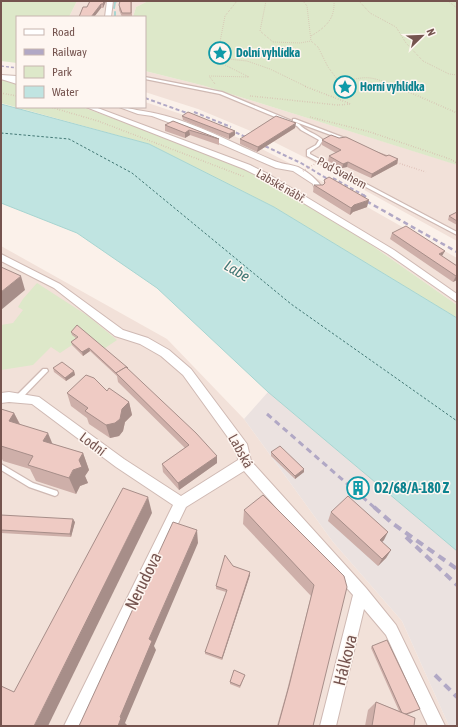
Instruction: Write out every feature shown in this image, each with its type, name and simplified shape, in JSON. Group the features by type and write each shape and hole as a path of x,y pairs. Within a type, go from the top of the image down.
{"street":[{"path":"108,16 110,1"},
{"path":"2,77 16,78"},
{"path":"2,77 16,82"},
{"name":"Labské nábř.","path":"92,108 248,167 391,252 457,299"},
{"name":"Labské nábř.","path":"125,108 140,113 153,114 192,128 279,166 295,170 316,183 319,189"},
{"name":"Labská","path":"1,257 57,286 119,333 144,341 165,352 187,372 243,448 245,463 361,593 391,630 437,726"},
{"name":"Lodní","path":"1,398 9,397 35,400 120,464 181,503"},
{"path":"181,503 245,463"},
{"name":"Nerudova","path":"72,726 181,503"},
{"name":"Hálkova","path":"328,726 361,593"}],"lane":[{"name":"Pod Svahem","path":"146,78 221,93 298,125 300,128 321,140 316,148 308,151 308,155 457,234"},
{"name":"Pod Svahem","path":"260,109 281,115 355,142"},
{"path":"18,398 45,370"},
{"path":"1,467 31,485 55,493"}],"path":[{"path":"209,57 211,49 220,42 222,36 222,21 228,10 238,1"},
{"path":"266,1 260,31 273,42 300,43 311,41"},
{"path":"303,1 308,6 311,41 318,47 328,67 340,83 362,77 376,78 457,113"},
{"path":"311,36 330,23 335,10 334,1"},
{"path":"359,1 370,14 396,27 406,43 424,61 449,74 457,75"},
{"path":"448,1 457,8"},
{"path":"220,42 222,48 220,53"},
{"path":"209,57 249,77 209,76 221,93"},
{"path":"209,57 247,61 270,69 296,82 351,104 338,105 244,96"},
{"path":"1,93 16,96"},
{"path":"53,108 98,121 245,177"},
{"path":"310,117 370,132 450,159 457,164"},
{"path":"392,160 426,172"},
{"path":"303,171 318,162"}],"shaded area":[{"path":"77,1 148,1 136,7 133,16 70,16"},
{"path":"146,71 205,86 457,165 457,241 308,159 260,135 198,109 146,92"},
{"path":"146,102 187,116 248,142 295,166 457,258 457,305 367,242 266,180 244,169 154,133 85,108 146,108"},
{"path":"1,246 167,339 244,419 333,542 402,621 449,726 1,726"},
{"path":"268,392 457,551 457,726 449,726 402,621 333,542 244,419"}],"green space":[{"path":"1,1 77,1 70,16 16,16 16,63 1,61"},
{"path":"148,1 457,1 457,165 205,86 146,71 146,16 133,16 136,7"},
{"path":"1,79 16,84 16,107 1,103"},
{"path":"19,108 85,108 154,133 244,169 266,180 367,242 457,305 457,318 274,207 149,144"},
{"path":"37,283 88,316 117,340 102,350 72,345 60,353 51,347 33,365 1,370 1,325 13,323 23,310 18,307"}],"water":[{"name":"Labe","path":"1,104 149,144 274,207 457,318 457,551 268,392 157,288 77,233 1,203"}],"building":[{"path":"90,1 104,1 92,16 79,16 83,7 87,7"},
{"path":"120,1 131,1 131,13 122,13 119,5"},
{"path":"188,112 235,131 229,134 182,116"},
{"path":"276,116 296,123 258,147 240,139"},
{"path":"173,121 219,139 189,130 185,133 165,125"},
{"path":"331,135 339,138 346,137 386,156 389,155 398,159 372,174 348,162 343,164 329,156 341,150 322,140"},
{"path":"329,177 369,200 354,205 351,208 314,185 323,185 325,183 324,180"},
{"path":"457,212 457,221 449,216"},
{"path":"406,226 445,251 439,254 457,266 457,275 456,276 392,233"},
{"path":"1,267 21,276 1,292"},
{"path":"77,325 128,368 126,367 116,373 89,348 82,352 71,342 78,337 71,332"},
{"path":"62,362 74,371 65,378 53,368"},
{"path":"126,367 196,433 217,456 178,483 162,464 189,445 116,373"},
{"path":"86,375 94,378 107,391 109,388 129,402 122,409 120,419 115,423 106,425 85,411 88,408 67,393"},
{"path":"1,409 14,413 9,421 48,433 43,441 83,453 79,460 82,467 73,470 69,478 28,465 33,456 1,446"},
{"path":"280,446 304,469 295,476 271,452"},
{"path":"123,488 148,497 34,726 1,726 1,686 14,692"},
{"path":"263,495 344,576 347,587 313,726 278,726 314,585 244,510"},
{"path":"348,496 388,532 380,540 391,550 382,559 331,512"},
{"path":"1,515 73,519 70,534 1,530"},
{"path":"173,522 197,530 149,639 152,641 120,717 118,726 79,726"},
{"path":"225,555 233,566 250,572 222,658 205,652 227,590 216,586"},
{"path":"387,640 420,709 406,714 402,713 372,646"},
{"path":"234,670 245,675 240,686 230,682"},
{"path":"376,702 415,718 414,726 372,726"}],"waterway":[{"path":"114,8 115,2 117,1"}],"ferry route":[{"path":"1,133 69,139 132,173 291,304 457,421"}],"railway":[{"path":"1,66 16,68"},
{"path":"146,98 198,117"},
{"path":"194,112 231,127"},
{"path":"224,127 301,163 336,184"},
{"path":"333,178 365,196"},
{"path":"359,197 457,252"},
{"path":"267,414 375,508"},
{"path":"374,507 392,523 457,569"},
{"path":"406,537 457,585"},
{"path":"435,675 457,697"}],"place":[{"name":"Dolní vyhlídka","path":"220,53"},
{"name":"Horní vyhlídka","path":"345,87"},
{"name":"O2/68/A-180 Z","path":"358,488"}]}
